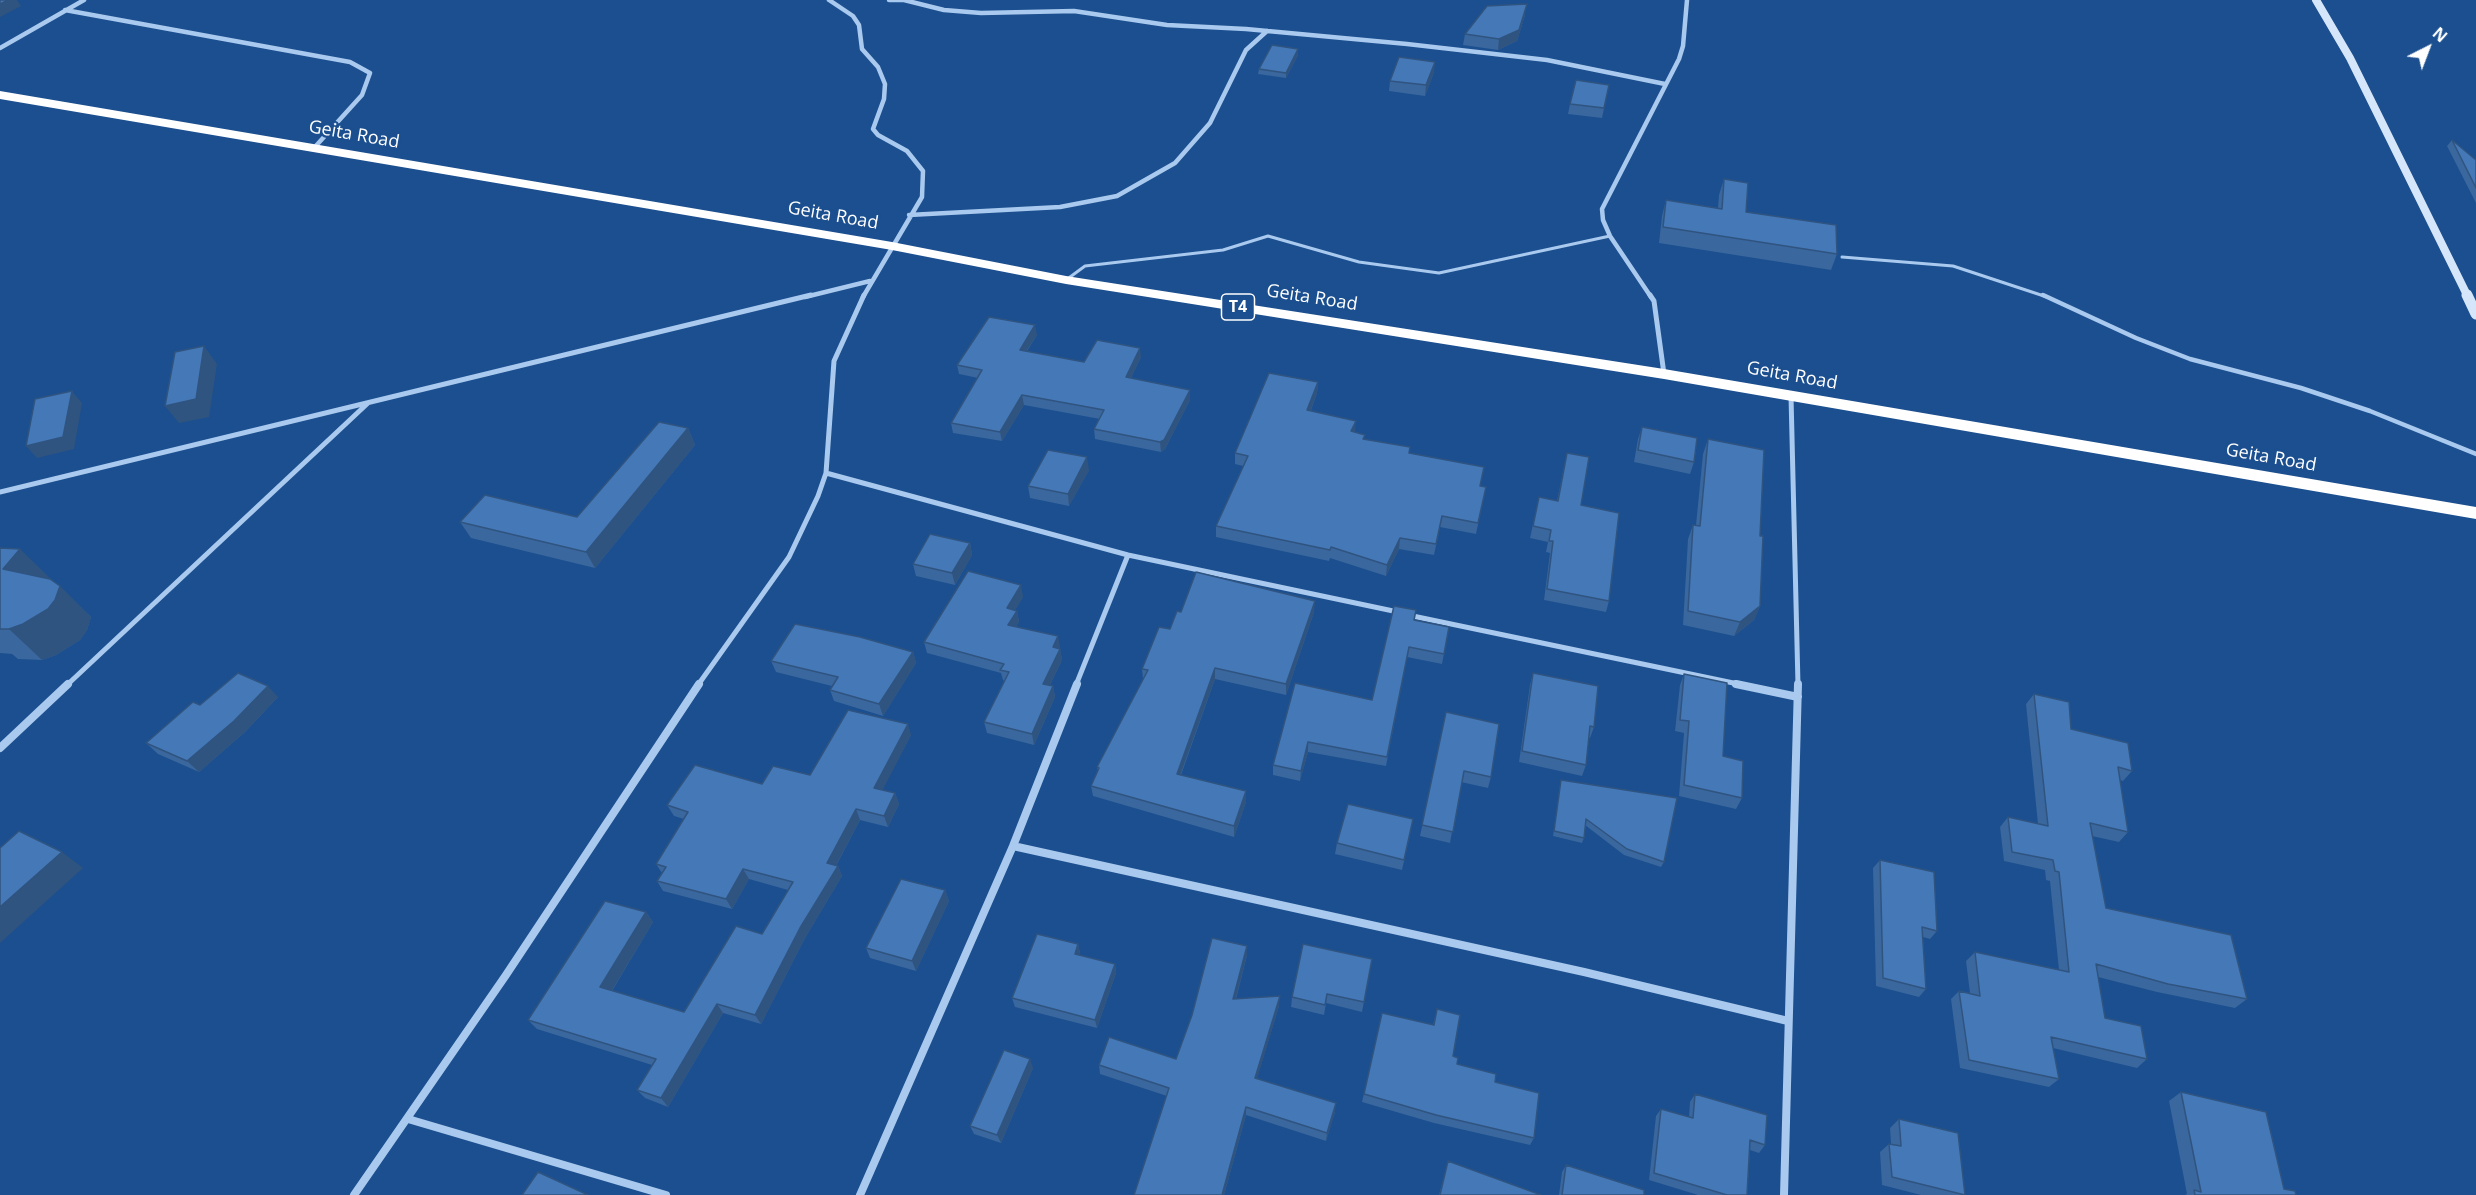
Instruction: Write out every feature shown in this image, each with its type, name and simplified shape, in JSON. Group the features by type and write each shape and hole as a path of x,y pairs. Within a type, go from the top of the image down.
{"highway":[{"name":"Geita Road","path":"0,95 892,246 1066,280 1664,374 2476,513"}],"street":[{"path":"0,48 84,0"},
{"path":"354,1195 506,975 667,730 789,557 826,473 834,361 870,281 922,197 923,171 906,151 873,129 884,99 885,84 878,67 862,49 859,26 853,16 829,0"},
{"path":"889,0 906,0 944,10 981,13 1074,11 1167,25 1267,31 1547,60 1665,84"},
{"path":"1664,374 1654,301 1610,236 1603,220 1604,199 1683,46 1687,0"},
{"path":"2316,0 2350,58 2476,314"},
{"path":"65,10 350,62 370,72 362,95 314,147"},
{"path":"909,215 1060,207 1117,196 1175,163 1210,123 1246,50 1267,31"},
{"path":"0,492 870,281"},
{"path":"1784,1195 1798,697 1791,396"},
{"path":"0,748 368,403"},
{"path":"826,473 1128,555 1798,697"},
{"path":"860,1195 1013,846 1128,555"},
{"path":"0,737 9,740"},
{"path":"1013,846 1584,972 1788,1021"},
{"path":"408,1119 666,1195"}],"lane":[{"path":"1066,280 1085,266 1223,250 1262,236 1276,236 1359,262 1439,273 1610,236"},
{"path":"1842,258 1953,266 2054,299 2136,338 2190,359 2301,388 2370,411 2476,454"}],"building":[{"path":"1527,4 1519,30 1499,39 1465,34 1487,6"},
{"path":"1272,45 1298,49 1286,73 1259,69"},
{"path":"1399,57 1435,62 1426,85 1390,81"},
{"path":"1576,80 1609,85 1604,108 1570,104"},
{"path":"2452,140 2476,160 2476,188"},
{"path":"1724,179 1748,183 1746,212 1836,225 1837,254 1663,227 1666,200 1722,209"},
{"path":"989,317 1035,325 1020,350 1084,362 1097,340 1140,348 1126,377 1190,390 1164,440 1160,442 1094,429 1104,410 1022,395 1000,432 951,423 982,370 957,365"},
{"path":"204,346 196,399 165,406 175,352"},
{"path":"1269,373 1318,382 1307,410 1356,421 1351,431 1365,435 1363,439 1410,447 1409,453 1484,467 1480,486 1486,487 1478,523 1442,516 1436,544 1400,538 1387,565 1331,547 1330,550 1216,526 1248,456 1235,453"},
{"path":"72,391 63,437 26,446 35,399"},
{"path":"659,422 688,428 586,552 460,522 485,495 577,517"},
{"path":"1642,427 1697,438 1694,462 1638,450"},
{"path":"1708,439 1764,450 1760,606 1740,622 1688,611 1693,525 1700,526"},
{"path":"1048,450 1087,457 1068,494 1028,486"},
{"path":"1567,453 1589,457 1581,505 1619,513 1609,601 1547,589 1553,541 1549,541 1551,530 1533,526 1539,497 1558,501"},
{"path":"930,534 970,543 952,573 913,564"},
{"path":"0,548 20,549 3,569 50,579 60,586 55,600 48,609 23,624 9,629 0,629"},
{"path":"968,571 1021,585 1007,608 1017,611 1008,625 1058,636 1053,647 1060,649 1043,684 1053,686 1032,734 984,722 1009,672 1000,670 1004,664 924,642"},
{"path":"1196,572 1315,601 1286,684 1215,668 1177,774 1246,791 1234,826 1091,786 1099,768 1097,767 1148,670 1142,669 1159,627 1170,629 1177,611 1181,612"},
{"path":"1394,606 1416,610 1414,620 1449,627 1444,654 1409,647 1387,757 1308,742 1301,771 1273,765 1295,683 1372,700"},
{"path":"795,624 860,637 913,652 879,704 830,690 838,677 771,661"},
{"path":"238,673 268,686 234,721 187,761 146,743 193,702 200,705"},
{"path":"1533,673 1598,686 1594,727 1590,726 1586,765 1522,751"},
{"path":"1684,674 1727,683 1723,756 1743,761 1742,798 1684,785 1689,721 1680,720"},
{"path":"2034,694 2069,702 2071,729 2128,743 2132,771 2118,767 2128,832 2090,823 2106,908 2231,935 2247,999 2168,984 2096,964 2105,1018 2141,1026 2147,1059 2051,1037 2059,1079 1969,1060 1959,991 1980,996 1975,952 2069,972 2059,872 2055,871 2053,860 2012,852 2008,817 2048,826"},
{"path":"848,710 908,724 874,788 895,793 884,816 856,809 827,863 838,866 800,928 755,1015 717,1004 661,1098 637,1090 656,1059 528,1020 605,901 646,912 600,987 684,1012 736,926 762,934 793,882 743,869 726,899 657,881 666,867 656,864 688,812 667,805 695,765 762,784 773,766 810,775"},
{"path":"1446,712 1499,724 1491,777 1464,771 1453,832 1422,825"},
{"path":"1561,780 1677,798 1664,862 1627,849 1586,819 1584,838 1554,831"},
{"path":"1348,804 1413,819 1404,860 1337,843"},
{"path":"19,831 62,852 0,907 0,848"},
{"path":"1880,860 1934,872 1937,931 1922,927 1926,989 1883,978"},
{"path":"901,879 945,890 912,961 866,948"},
{"path":"1037,934 1078,944 1075,954 1115,964 1095,1020 1012,998"},
{"path":"1212,938 1247,946 1233,999 1280,996 1255,1078 1336,1103 1327,1133 1246,1107 1222,1195 1134,1195 1169,1088 1099,1065 1109,1037 1176,1059 1192,1015"},
{"path":"1303,944 1372,959 1364,1002 1327,994 1325,1005 1292,997"},
{"path":"1437,1009 1460,1015 1453,1056 1458,1058 1457,1064 1496,1074 1495,1082 1539,1093 1534,1138 1436,1115 1364,1094 1382,1013 1434,1025"},
{"path":"1004,1050 1030,1059 997,1135 970,1126"},
{"path":"2181,1092 2266,1112 2284,1189 2295,1191 2296,1195 2195,1195 2194,1190 2201,1192"},
{"path":"1695,1094 1767,1115 1765,1145 1750,1140 1747,1195 1727,1195 1654,1173 1661,1109 1693,1118"},
{"path":"1899,1119 1958,1133 1965,1195 1892,1177 1889,1144 1901,1146"},
{"path":"1448,1161 1541,1195 1440,1195"},
{"path":"1566,1165 1644,1190 1644,1195 1562,1195"},
{"path":"538,1172 588,1195 522,1195"}]}
